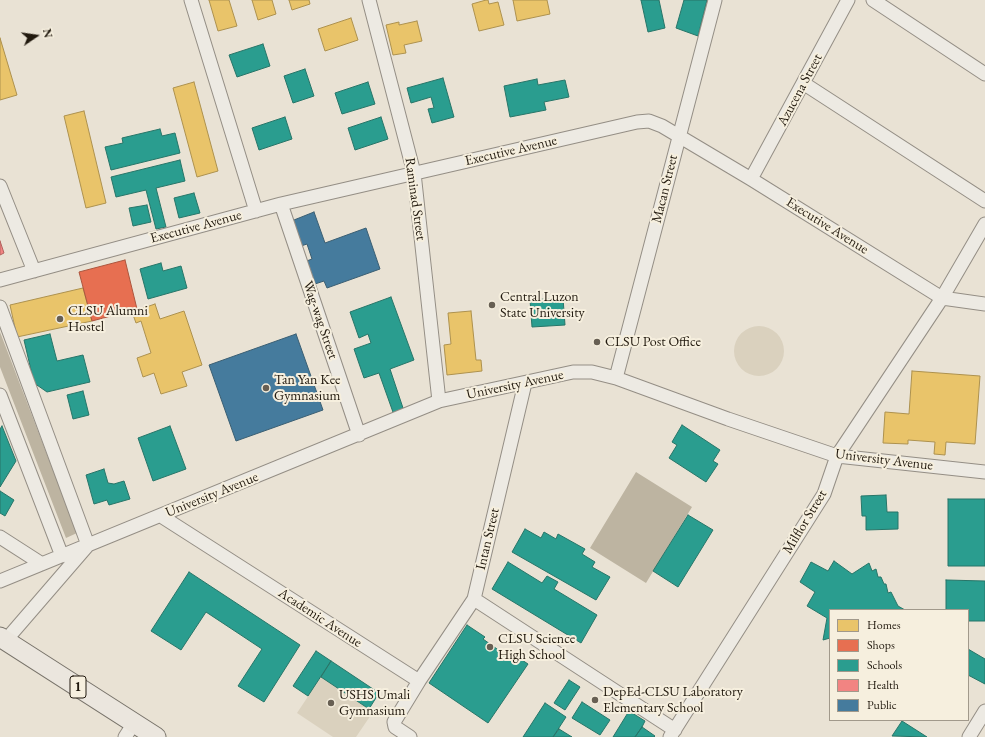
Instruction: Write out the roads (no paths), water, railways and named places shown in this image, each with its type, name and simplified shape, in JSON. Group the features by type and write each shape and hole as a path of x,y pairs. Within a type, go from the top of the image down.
{"highway":[{"name":"1","path":"3,638 129,730 156,737"}],"street":[{"path":"191,0 256,211"},
{"name":"Raminad Street","path":"369,0 414,173 438,401"},
{"name":"Macan Street","path":"616,378 678,136 715,0"},
{"name":"Azucena Street","path":"751,180 848,0"},
{"path":"872,0 985,74"},
{"path":"803,83 985,201"},
{"name":"Executive Avenue","path":"0,280 281,204 644,121 655,123 678,136 942,298 985,304"},
{"path":"0,186 34,271"},
{"name":"Wag-wag Street","path":"281,204 359,435"},
{"name":"Milflor Street","path":"673,733 824,494 837,456 942,298 985,224"},
{"path":"0,308 88,545 3,638"},
{"name":"University Avenue","path":"0,581 359,435 438,401 573,372 584,371 599,373 616,378 728,419 837,456 985,472"},
{"name":"Intan Street","path":"419,681 474,599 525,383"},
{"path":"0,395 62,556"},
{"name":"Academic Avenue","path":"161,516 419,681"},
{"path":"0,537 42,564"},
{"path":"474,599 673,733"},
{"path":"410,737 395,727 394,722 419,681"},
{"path":"969,737 985,711"}],"place":[{"name":"Central Luzon State University","path":"492,305"},
{"name":"CLSU Alumni Hostel","path":"60,319"},
{"name":"CLSU Post Office","path":"597,342"},
{"name":"Tan Yan Kee Gymnasium","path":"266,388"},
{"name":"CLSU Science High School","path":"490,647"},
{"name":"DepEd-CLSU Laboratory Elementary School","path":"595,700"},
{"name":"USHS Umali Gymnasium","path":"331,703"}]}
